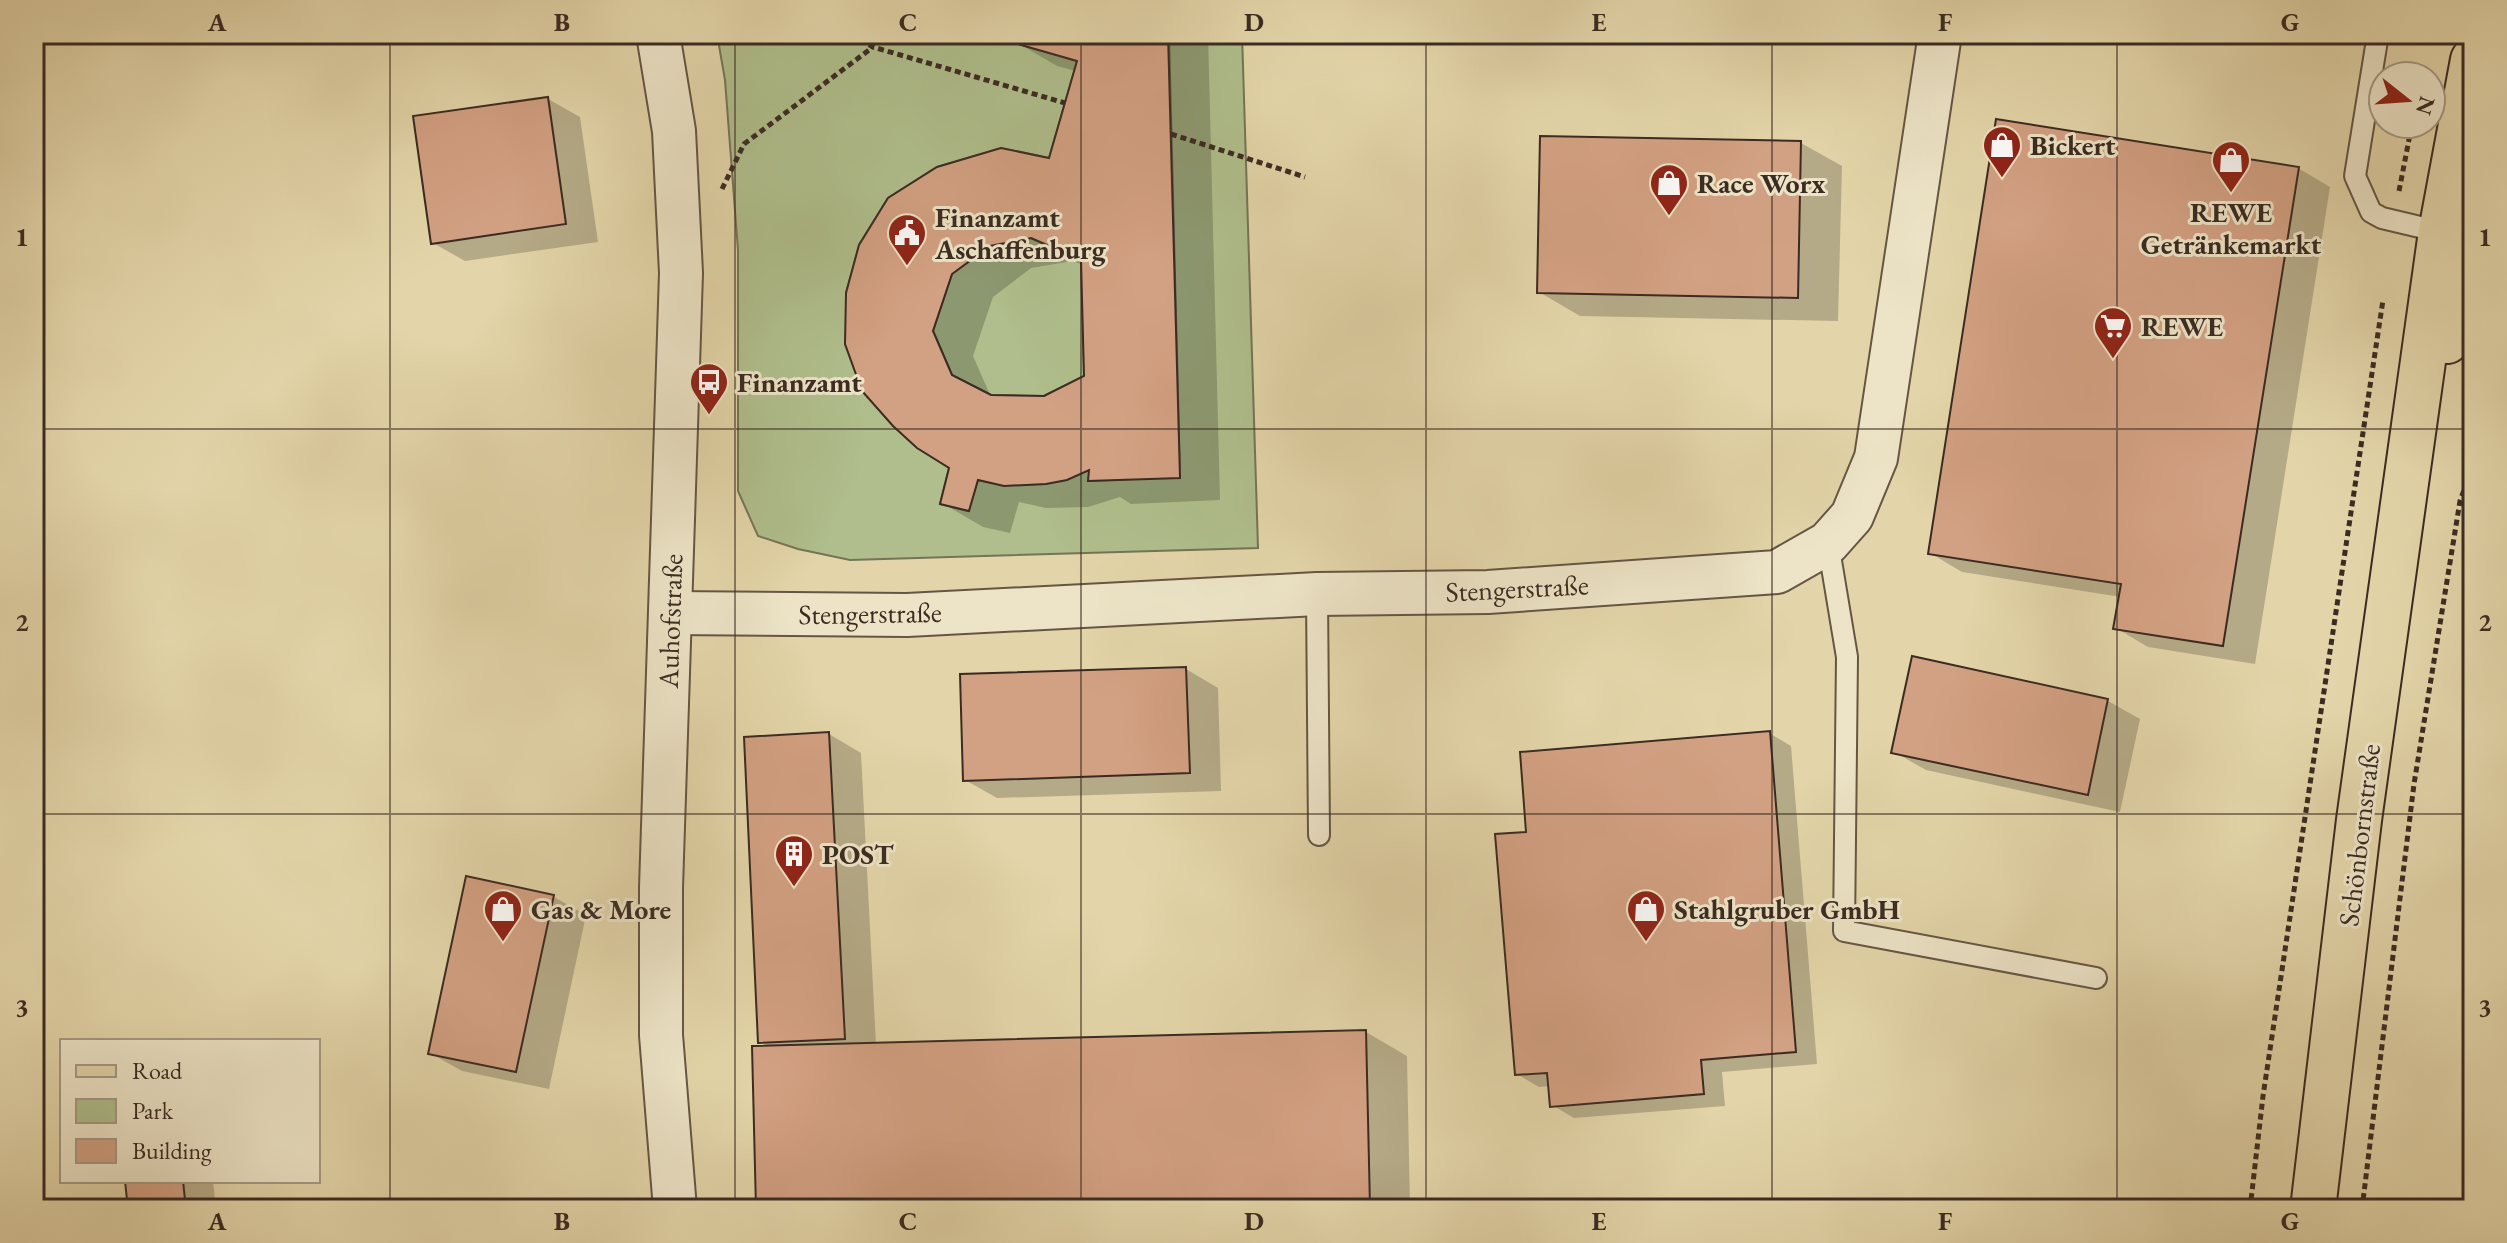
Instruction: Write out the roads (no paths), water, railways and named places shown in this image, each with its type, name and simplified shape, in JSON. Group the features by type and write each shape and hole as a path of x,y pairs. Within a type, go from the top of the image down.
{"main road":[{"name":"Schönbornstraße","path":"2313,1209 2359,820 2409,462 2457,244 2473,60"}],"street":[{"name":"Auhofstraße","path":"658,34 674,131 681,273 661,840 661,1035 675,1209"},
{"name":"Stengerstraße","path":"671,613 907,615 1317,594 1488,592 1777,572 1828,543 1852,516 1876,458 1940,34"}],"lane":[{"path":"2378,34 2355,176 2371,212 2457,244"},
{"path":"1828,543 1847,657 1844,931 2096,978"},
{"path":"1317,594 1319,835"}],"place":[{"name":"Bickert","path":"2002,179"},
{"name":"REWE Getränkemarkt","path":"2231,194"},
{"name":"Race Worx","path":"1669,217"},
{"name":"Finanzamt Aschaffenburg","path":"907,267"},
{"name":"REWE","path":"2113,360"},
{"name":"Finanzamt","path":"709,416"},
{"name":"POST","path":"794,888"},
{"name":"Gas & More","path":"503,943"},
{"name":"Stahlgruber GmbH","path":"1646,943"}]}
